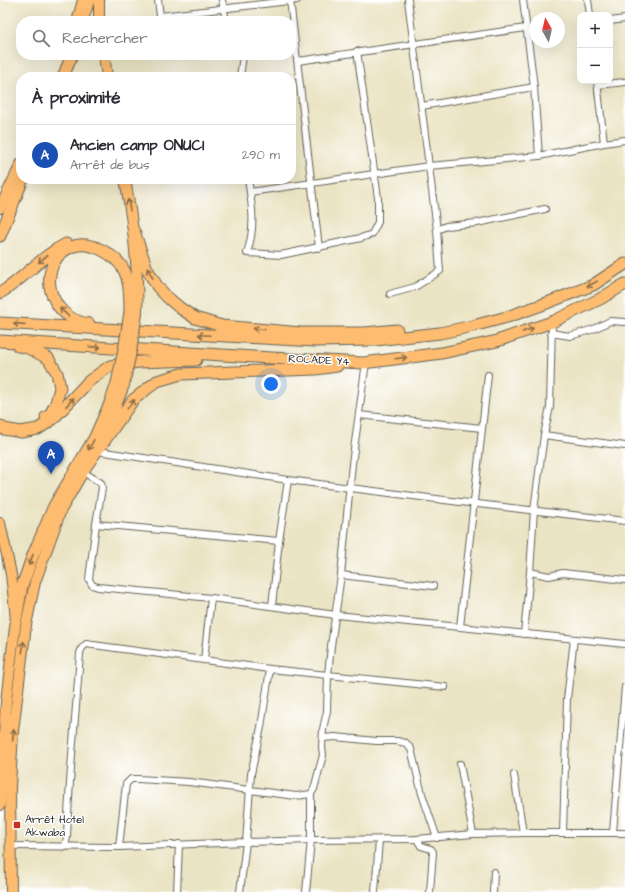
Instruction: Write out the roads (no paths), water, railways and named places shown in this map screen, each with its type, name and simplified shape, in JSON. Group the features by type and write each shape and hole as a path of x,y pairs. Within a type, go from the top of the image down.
{"highway":[{"path":"81,16 88,0"},
{"path":"66,72 70,60"},
{"path":"0,236 21,184"},
{"path":"134,231 147,269 157,286 166,297 195,318 222,326 301,333 364,333 429,327 507,317"},
{"path":"0,293 58,248 71,242 84,240 101,242 116,251 128,269 137,302"},
{"path":"16,619 22,586 54,506 95,437 120,384 125,344 133,313 124,270 112,256 99,248 83,245 72,246 60,254 51,268 49,280 51,294 57,305 67,315 80,322 141,332"},
{"name":"ROCADE Y4","path":"0,323 315,341 375,340 440,333 507,317 593,285 625,264"},
{"name":"ROCADE Y4","path":"0,342 364,362 442,353 552,328 625,284"},
{"path":"0,342 26,347 48,358 57,373 60,388 56,403 50,415 36,424 21,427 6,424 0,420"},
{"path":"0,426 4,429 21,432 38,429 53,419 89,381 110,366 139,362 254,357"},
{"path":"99,449 133,400 157,381 181,374 316,369 364,362"}],"main road":[{"path":"79,0 80,16"},
{"path":"80,16 83,0"},
{"path":"99,0 100,16"},
{"path":"60,72 64,60"},
{"path":"105,60 106,72"},
{"path":"0,208 16,174"},
{"path":"126,184 134,231 137,270 137,302 133,313"},
{"path":"10,892 10,788 13,732 26,625 35,582 61,510 83,472 99,449 120,384"},
{"path":"0,523 11,574 16,619 6,702 0,805"}],"street":[{"path":"158,0 160,16 297,0"},
{"path":"222,0 225,16"},
{"path":"390,294 415,287 440,271 430,166 408,0"},
{"path":"523,0 534,87 539,156"},
{"path":"588,0 590,12"},
{"path":"290,1 292,16"},
{"path":"613,21 625,19"},
{"path":"298,61 357,51 526,28"},
{"path":"296,46 319,248"},
{"path":"249,184 253,212 251,242 247,253 281,255 319,248 372,234 378,222 378,198 357,51"},
{"path":"241,72 242,60"},
{"path":"613,82 625,82"},
{"path":"597,84 604,143"},
{"path":"422,106 534,87"},
{"path":"250,192 430,166 539,156 625,140"},
{"path":"437,230 446,226 477,223 545,209"},
{"path":"524,634 534,510 544,435 550,407 552,328 570,336 610,321 625,322"},
{"path":"306,892 311,840 311,794 314,789 323,754 323,738 327,711 328,674 341,575 349,488 359,415 364,362"},
{"path":"460,627 488,375"},
{"path":"359,415 482,428"},
{"path":"544,435 625,446"},
{"path":"99,449 288,480 473,504 625,521"},
{"path":"83,472 101,483 102,488 89,579 92,585 98,587 211,598 336,615 625,644"},
{"path":"272,606 279,541 288,480"},
{"path":"96,524 279,541"},
{"path":"530,572 549,576 564,573 625,580"},
{"path":"341,575 433,586"},
{"path":"204,660 211,598"},
{"path":"563,833 567,699 574,639"},
{"path":"65,847 67,838 70,770 80,653 86,644 270,669 445,687"},
{"path":"240,892 246,842 251,774 261,727 270,669"},
{"path":"613,832 625,687"},
{"path":"323,738 336,737 376,741 397,741 406,743 411,749 422,794 438,838"},
{"path":"460,764 473,834"},
{"path":"514,775 523,832"},
{"path":"119,847 126,784 131,779 138,778 189,782 296,796 311,794"},
{"path":"10,846 119,847 311,840 417,839 473,834 523,832 625,833"},
{"path":"417,839 421,846 431,849 432,852 430,892"},
{"path":"376,892 379,840"},
{"path":"177,892 179,844"},
{"path":"493,892 494,872"}],"place":[{"name":"Ancien camp ONUCI","path":"51,474"},
{"name":"Arrêt Hotel Akwaba","path":"17,825"}]}
